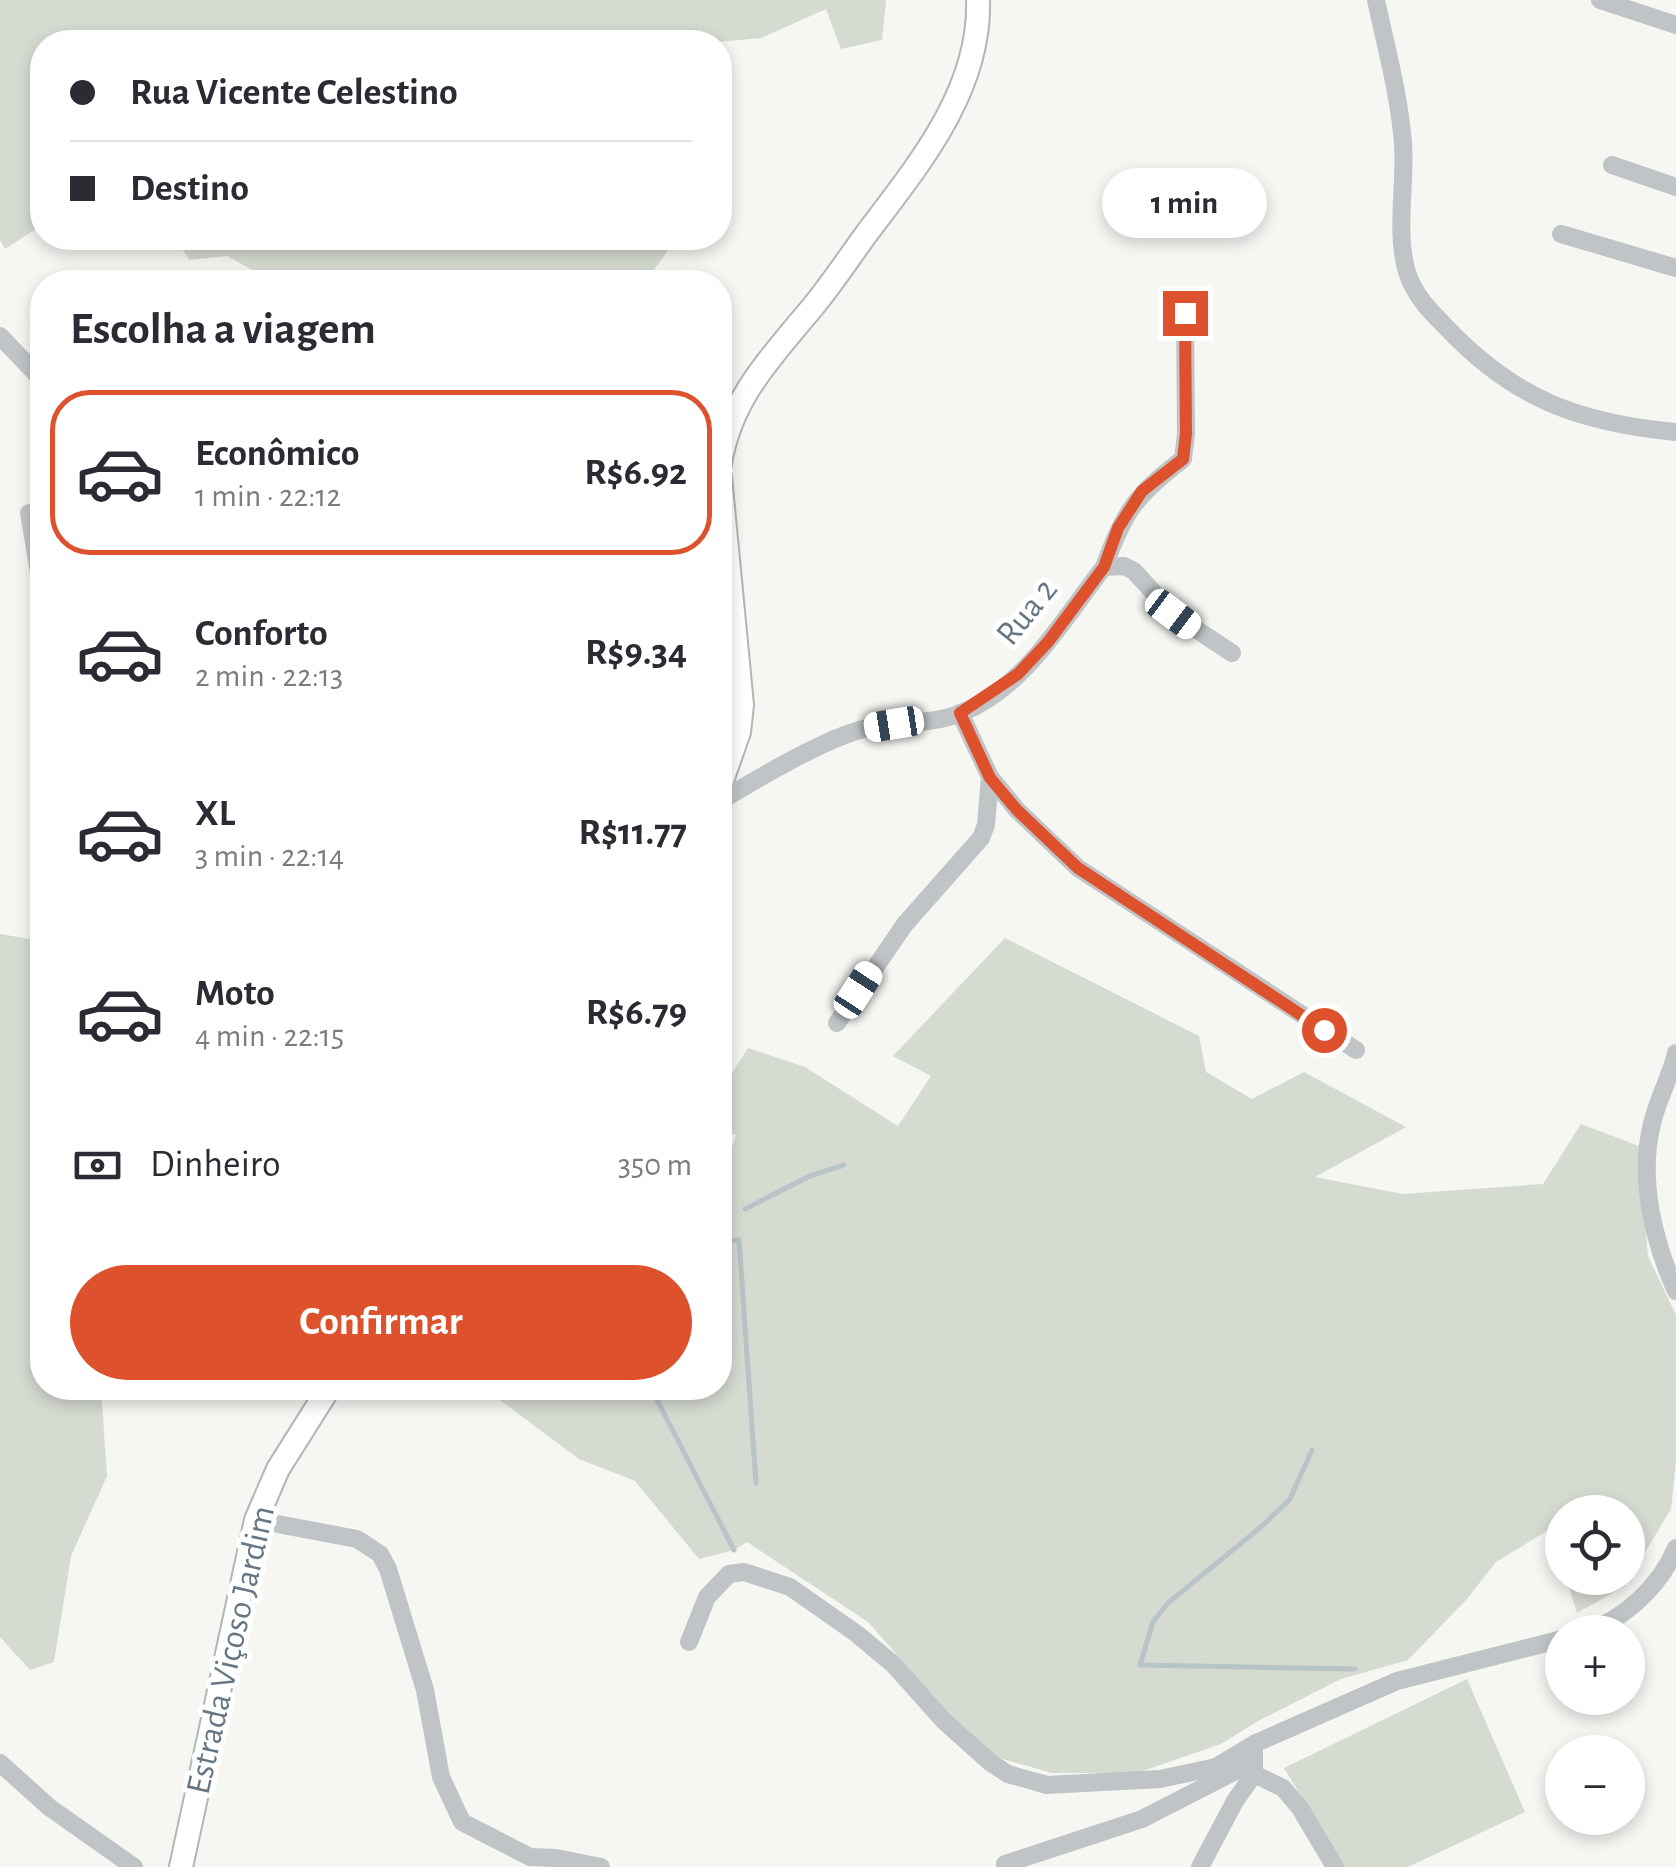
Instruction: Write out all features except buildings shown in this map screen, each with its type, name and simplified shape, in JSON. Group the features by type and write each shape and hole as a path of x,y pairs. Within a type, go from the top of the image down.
{"main road":[{"path":"732,422 753,378 912,174 945,122 974,50 978,0"},
{"path":"732,601 742,705 732,752"},
{"name":"Estrada Viçoso Jardim","path":"180,1867 256,1520 278,1469 321,1400"}],"street":[{"path":"1376,0 1399,108 1404,186 1402,246 1407,274 1420,299 1452,334 1524,393 1633,428 1676,432"},
{"path":"1600,0 1676,25"},
{"path":"1612,165 1676,186"},
{"path":"1561,234 1676,268"},
{"path":"1104,567 1118,528 1142,491 1183,459 1185,313"},
{"path":"0,336 30,367"},
{"path":"28,513 30,524"},
{"name":"Rua 2","path":"960,713 1018,674 1048,642 1104,567 1124,566 1134,571 1173,614 1232,653"},
{"path":"732,794 768,772 862,729 960,713 990,778 1017,810 1078,868 1356,1050"},
{"path":"837,1023 904,924 980,838 986,825 990,778"},
{"path":"1676,1053 1651,1125 1647,1151 1657,1242 1676,1291"},
{"path":"256,1520 357,1539 380,1554 425,1690 441,1776 462,1822 530,1857 601,1867"},
{"path":"1618,1615 1667,1569 1676,1548"},
{"path":"688,1642 707,1597 718,1583 729,1574 744,1572 790,1587 857,1634 894,1665 967,1744 1008,1774 1047,1784 1101,1784 1160,1778 1254,1759"},
{"path":"1005,1864 1142,1820 1397,1681 1545,1644"},
{"path":"1200,1867 1254,1759"},
{"path":"1254,1759 1300,1808 1335,1867"},
{"path":"0,1763 49,1807 134,1867"}],"shaded area":[{"path":"0,0 886,0 882,40 841,49 826,9 761,38 732,41 732,30 30,30 30,233 5,249 0,240"},
{"path":"183,250 668,250 654,270 252,270 227,256 189,260"},
{"path":"0,934 30,939 30,1400 102,1400 107,1476 71,1556 54,1662 30,1670 0,1637"},
{"path":"1005,938 1199,1036 1206,1072 1252,1099 1304,1072 1406,1127 1315,1177 1403,1194 1543,1184 1581,1124 1639,1146 1648,1256 1676,1315 1676,1460 1671,1509 1645,1553 1645,1495 1545,1495 1545,1532 1496,1562 1466,1600 1408,1660 1341,1679 1221,1744 1137,1773 1052,1773 985,1754 868,1622 747,1542 734,1550 699,1559 635,1481 579,1459 500,1400 732,1400 732,1147 736,1135 732,1134 732,1073 748,1048 805,1067 898,1126 931,1076 893,1056"},
{"path":"1571,1595 1609,1595 1577,1613"},
{"path":"1467,1679 1525,1812 1408,1867 1344,1867 1284,1768"}],"waterway":[{"path":"745,1209 810,1176 844,1165"},
{"path":"732,1241 739,1240 756,1483"},
{"path":"657,1400 734,1550"},
{"path":"1312,1450 1290,1499 1168,1603 1153,1622 1140,1665 1355,1669"}],"route":[{"path":"1185,313 1183,459 1142,491 1118,528 1104,567 1048,642 1018,674 960,713 990,778 1017,810 1078,868 1324,1030"}]}
